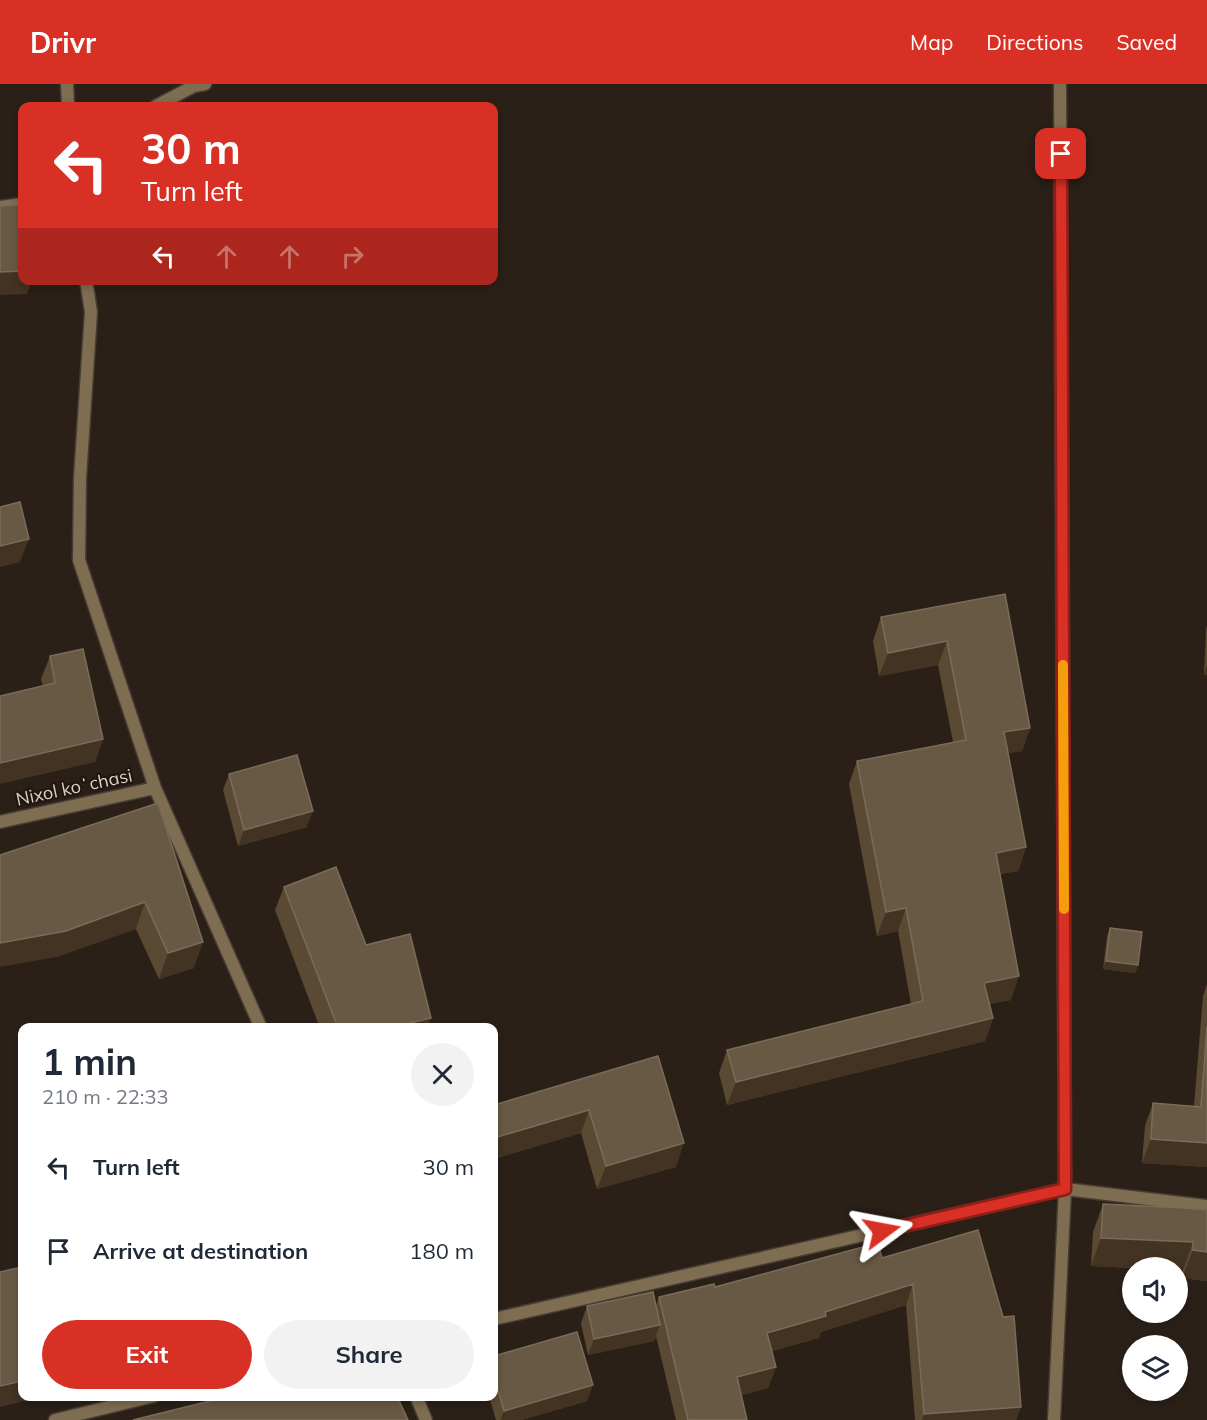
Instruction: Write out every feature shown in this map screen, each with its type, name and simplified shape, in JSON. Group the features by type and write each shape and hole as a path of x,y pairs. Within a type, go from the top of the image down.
{"street":[{"path":"67,84 68,102"},
{"path":"164,102 194,86 205,84"},
{"path":"1054,1420 1065,1189 1060,84"},
{"path":"0,207 18,205"},
{"path":"87,285 91,312 80,478 79,560 155,788 259,1023"},
{"name":"Nixol koʻchasi","path":"0,822 155,788"},
{"path":"498,1318 1065,1189 1207,1206"},
{"path":"55,1420 133,1401"},
{"path":"418,1401 426,1420"}],"building":[{"path":"18,205 18,271 0,272 0,206"},
{"path":"20,502 29,539 0,546 0,507"},
{"path":"1005,594 1030,728 1004,732 1026,847 996,853 1019,976 984,983 993,1018 736,1082 727,1050 923,1001 906,908 886,912 857,761 966,740 947,641 888,653 881,617"},
{"path":"83,649 103,739 0,763 0,696 55,683 50,656"},
{"path":"297,755 313,811 244,830 229,774"},
{"path":"158,803 203,942 168,953 145,902 66,931 0,943 0,855"},
{"path":"336,867 366,945 410,934 431,1018 410,1023 336,1023 284,887"},
{"path":"1110,928 1142,932 1138,965 1106,961"},
{"path":"1207,1027 1207,1143 1151,1139 1153,1103 1201,1107"},
{"path":"658,1056 684,1143 606,1166 589,1110 498,1137 498,1104"},
{"path":"1103,1204 1207,1210 1207,1252 1193,1250 1193,1242 1101,1238"},
{"path":"978,1230 1003,1317 1014,1316 1021,1407 924,1414 913,1284 825,1312 826,1316 767,1333 776,1367 737,1377 747,1420 688,1420 659,1297 714,1284 715,1287 878,1243 882,1258"},
{"path":"18,1268 18,1382 0,1386 0,1272"},
{"path":"653,1292 660,1325 594,1339 587,1306"},
{"path":"577,1332 593,1385 504,1411 498,1390 498,1355"},
{"path":"210,1401 399,1401 408,1420 133,1420"}],"slow traffic":[{"path":"1063,665 1064,909"}],"route":[{"path":"882,1231 1065,1189 1061,154"}]}
